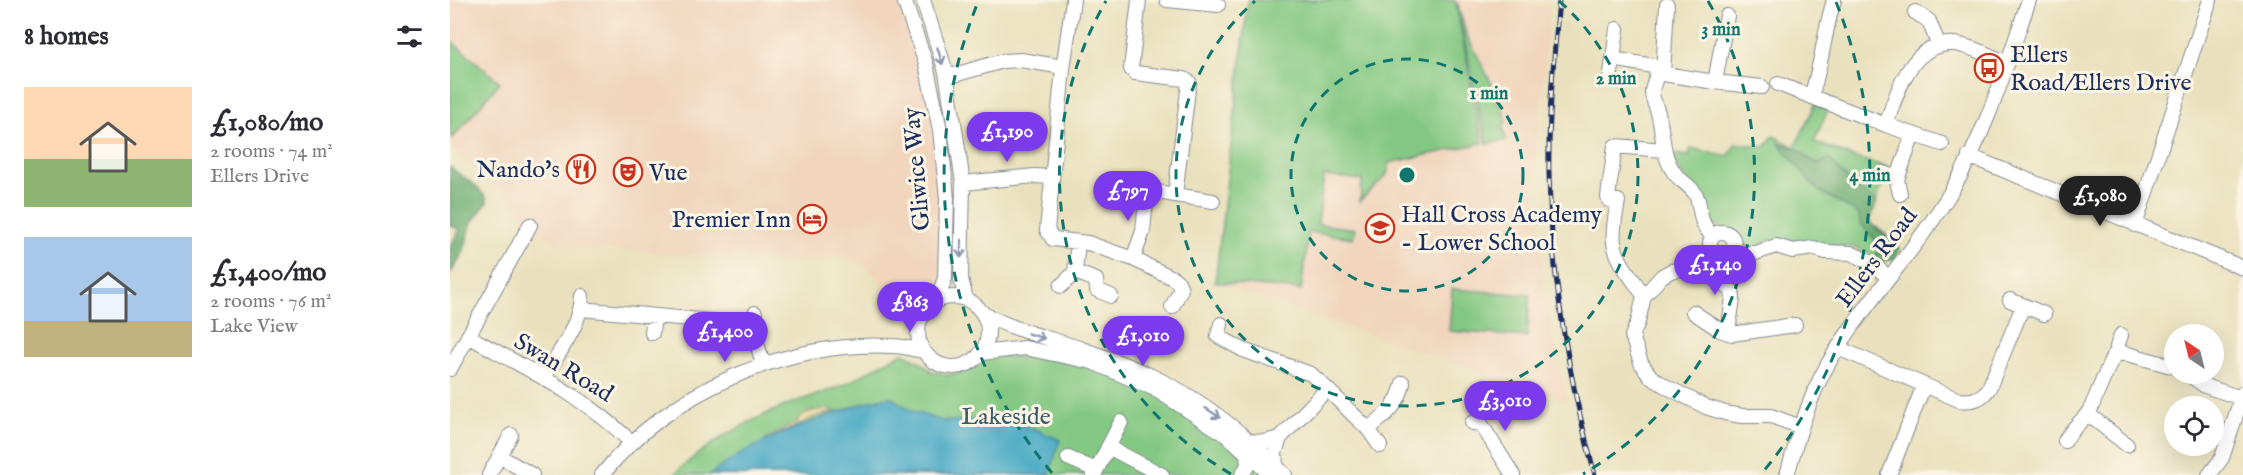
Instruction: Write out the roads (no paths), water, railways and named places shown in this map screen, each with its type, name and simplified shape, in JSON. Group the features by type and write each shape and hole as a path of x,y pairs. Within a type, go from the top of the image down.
{"street":[{"name":"Gliwice Way","path":"904,0 926,64 940,130 947,198 945,278 937,301"},
{"name":"Gliwice Way","path":"923,0 946,77 963,183 961,279 966,299"},
{"path":"1073,0 1063,67 1047,230 1053,239 1088,243 1133,259 1178,282 1181,289 1173,308"},
{"path":"1139,0 1131,69 1135,73 1184,79 1189,82 1175,195"},
{"path":"1167,0 1218,5"},
{"path":"1811,96 1819,74 1828,18 1834,0"},
{"name":"Ellers Road","path":"1787,475 1801,427 1826,367 1953,189 2007,63 2029,0"},
{"path":"2135,225 2210,0"},
{"path":"1667,5 1660,74 1652,90 1653,98 1659,115 1664,150 1677,176 1696,195 1701,220 1706,230 1713,236"},
{"path":"1915,12 1929,21 1939,46"},
{"path":"1715,82 1727,16"},
{"path":"1610,80 1617,29"},
{"path":"1886,125 1905,76 1922,54 1939,46 1956,44 2007,63"},
{"path":"1613,59 1653,66 1660,74 1762,87"},
{"path":"946,77 1003,61 1021,60 1063,67"},
{"path":"1778,84 1942,144"},
{"path":"1900,194 1897,185 1898,178 1913,134"},
{"path":"1644,296 1618,255 1614,244 1613,229 1618,201 1609,200 1608,197 1615,146 1664,150"},
{"path":"1969,156 2243,268"},
{"path":"1883,173 1898,178"},
{"path":"963,183 1035,176 1052,177"},
{"path":"1127,187 1213,201"},
{"path":"1133,259 1143,231 1148,190"},
{"path":"450,369 530,225"},
{"path":"1720,232 1728,234 1733,240 1733,248 1725,256 1714,253 1710,246 1713,236 1720,232"},
{"path":"1061,286 1075,272 1078,242"},
{"path":"1733,248 1743,253 1756,254 1776,246 1793,251 1813,248 1826,252 1851,253 1872,263 1889,278"},
{"path":"1714,253 1702,264 1671,270 1662,276 1644,296 1632,336 1641,363 1651,377 1706,407 1742,416 1771,416 1801,427"},
{"path":"1702,264 1710,276 1721,281 1732,291 1728,333"},
{"path":"1075,272 1096,280 1096,290 1111,296"},
{"path":"949,297 966,299 977,306 982,313 988,327 988,340 982,353 974,362 959,367 946,367 934,362 923,351 917,332 921,318 937,301 949,297"},
{"path":"544,378 577,321 582,302 654,316 754,319 763,364"},
{"path":"1838,348 1959,400 1968,401 1980,398 1986,393 2016,303 2044,314"},
{"path":"1693,312 1728,333 1738,334 1794,325"},
{"path":"982,313 1030,334 1083,349 1150,375 1210,411 1275,472"},
{"path":"652,333 654,316"},
{"path":"1221,324 1218,336 1243,350 1311,374 1368,429 1380,446"},
{"path":"892,346 917,332"},
{"path":"2119,353 2117,347 2121,335"},
{"name":"Swan Road","path":"468,336 544,378 608,419 632,443"},
{"path":"602,475 632,443 655,423 692,397 720,381 763,364 846,348 892,346 923,351"},
{"path":"982,353 1025,348 1092,362 1155,389 1248,447 1280,438"},
{"path":"2065,441 2072,429 2088,414 2114,356 2124,353 2164,364"},
{"path":"1368,429 1405,402 1403,383"},
{"path":"2202,384 2242,396 2222,458 2209,475"},
{"path":"1889,475 1924,385"},
{"path":"1275,472 1275,453 1280,438 1327,389"},
{"path":"2088,414 2127,445"},
{"path":"1481,420 1513,475"},
{"path":"1068,458 1095,473 1121,422"},
{"path":"489,475 511,435"},
{"path":"1108,447 1162,475"},
{"path":"1242,475 1248,465 1248,447"},
{"path":"499,456 532,475"},
{"path":"1247,475 1275,472"}],"water":[{"name":"Lakeside","path":"891,397 912,411 943,421 1001,419 1035,429 1060,440 1049,475 710,475 739,455 788,431 864,403"}],"railway":[{"path":"1559,0 1549,151 1550,211 1557,288 1569,363 1595,475"}],"place":[{"name":"Ellers Road/Ellers Drive","path":"1989,68"},
{"name":"Nando's","path":"581,169"},
{"name":"Vue","path":"628,172"},
{"name":"Premier Inn","path":"812,219"},
{"name":"Hall Cross Academy - Lower School","path":"1380,228"}]}
